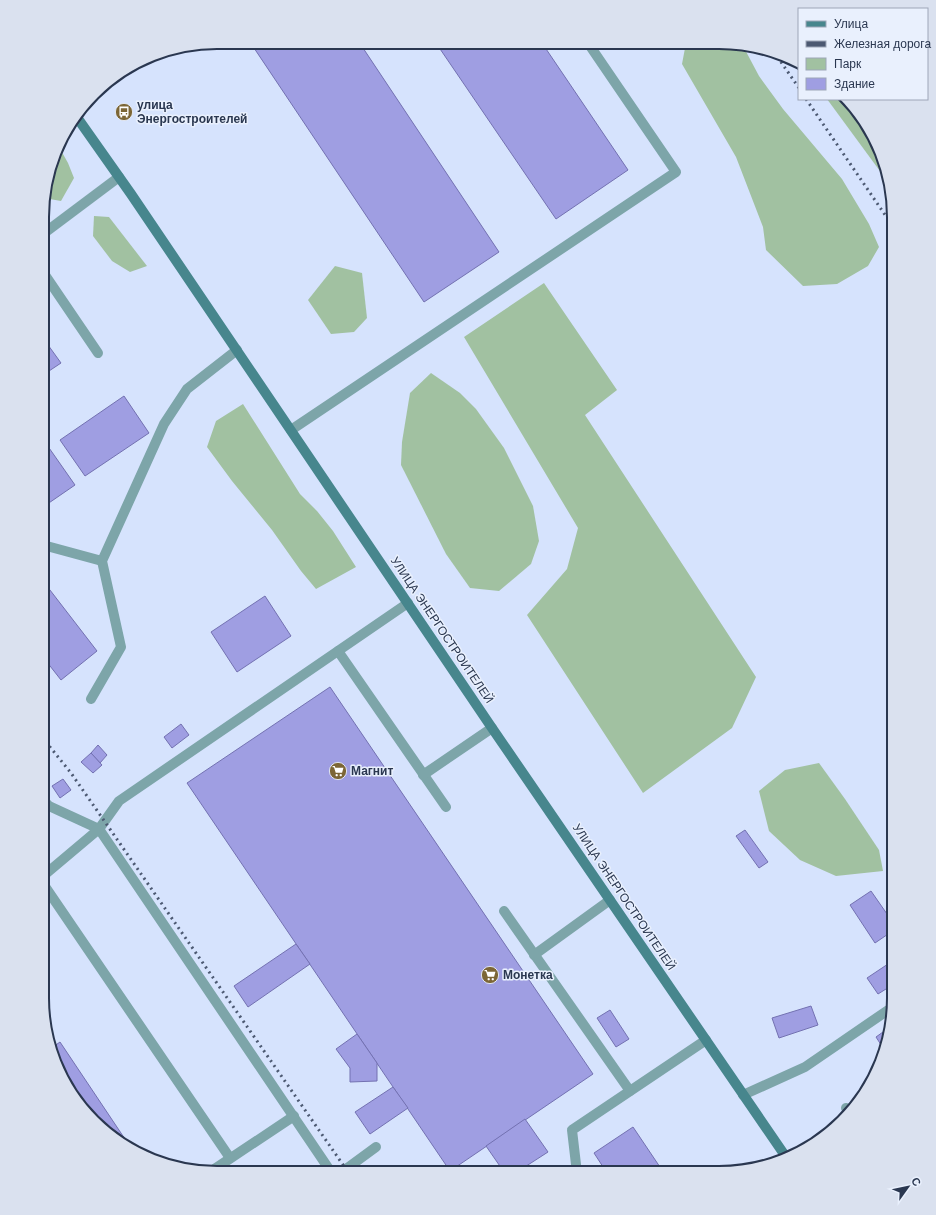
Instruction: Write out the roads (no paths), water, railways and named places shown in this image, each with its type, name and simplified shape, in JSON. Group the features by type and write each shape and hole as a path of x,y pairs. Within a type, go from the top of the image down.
{"main road":[{"name":"УЛИЦА ЭНЕРГОСТРОИТЕЛЕЙ","path":"79,121 783,1153"}],"lane":[{"path":"291,430 676,172 592,49"},
{"path":"49,230 119,177"},
{"path":"49,281 98,353"},
{"path":"91,699 121,647 102,561 164,424 187,389 237,350"},
{"path":"49,547 102,561"},
{"path":"49,871 99,829 118,801 408,603"},
{"path":"338,650 446,807"},
{"path":"423,775 492,728"},
{"path":"49,806 99,829 327,1166"},
{"path":"49,892 230,1158"},
{"path":"534,955 610,900"},
{"path":"504,911 630,1091"},
{"path":"743,1094 805,1067 887,1011"},
{"path":"575,1166 572,1130 706,1040"},
{"path":"219,1166 294,1116"},
{"path":"350,1166 376,1147"}],"railway":[{"path":"780,61 798,87"},
{"path":"807,100 887,218"},
{"path":"49,746 71,773 344,1166"}],"place":[{"name":"улица Энергостроителей","path":"124,112"},
{"name":"Магнит","path":"338,771"},
{"name":"Монетка","path":"490,975"}]}
